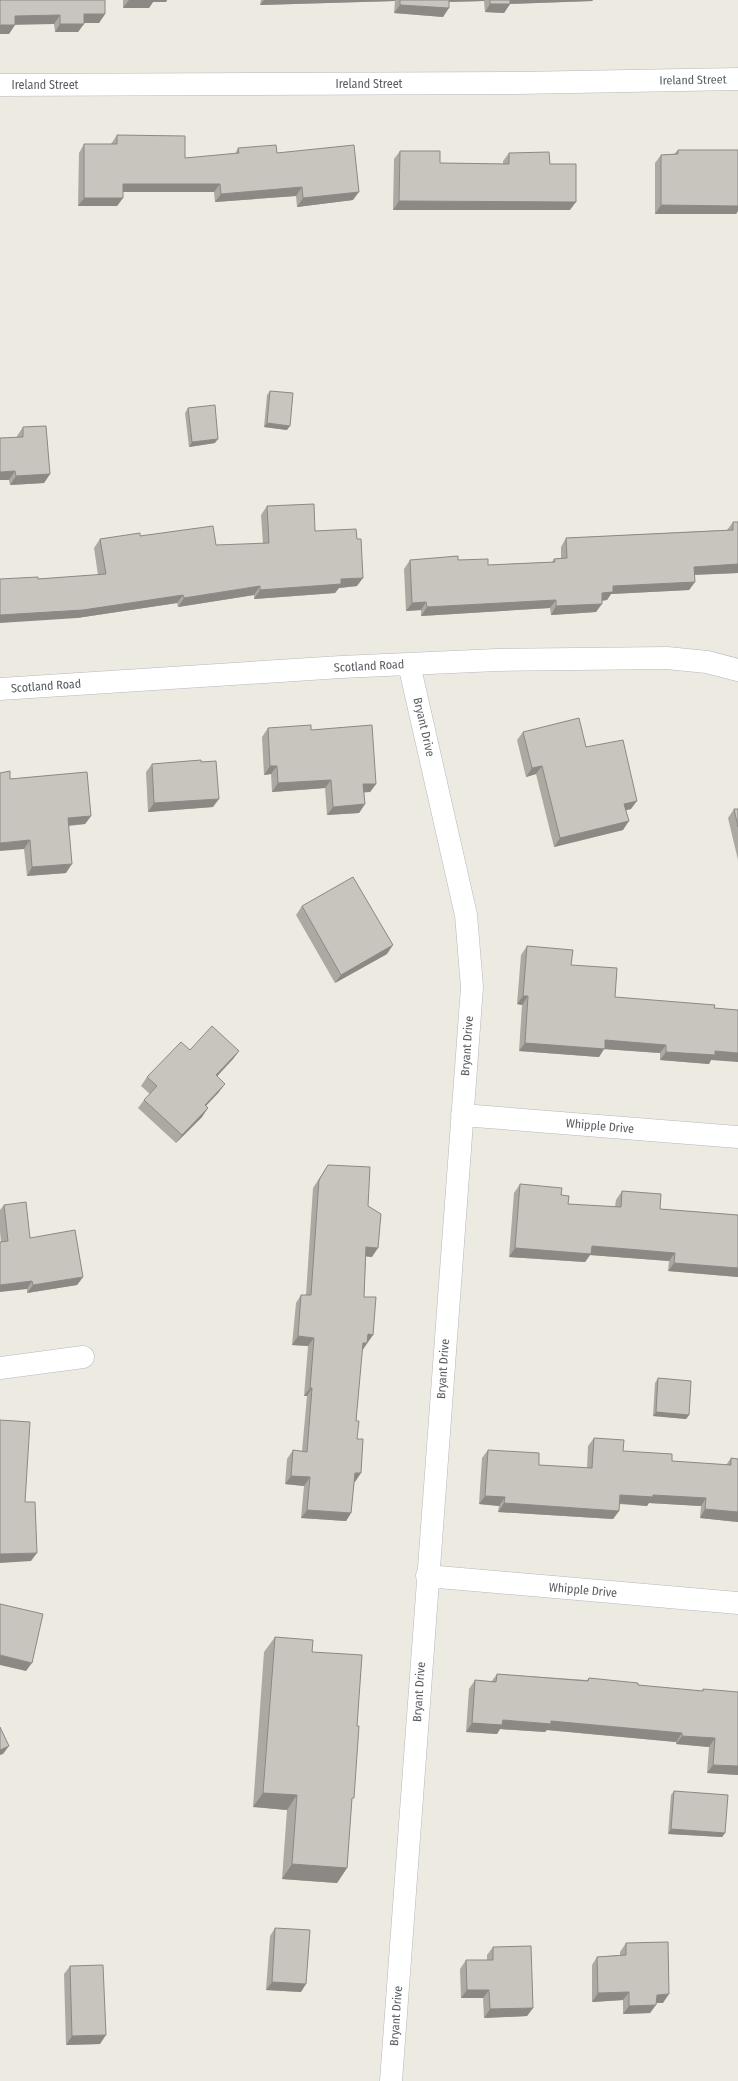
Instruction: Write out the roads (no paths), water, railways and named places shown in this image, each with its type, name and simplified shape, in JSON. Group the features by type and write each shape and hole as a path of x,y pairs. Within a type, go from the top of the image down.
{"street":[{"name":"Ireland Street","path":"0,85 518,83 738,79"},
{"name":"Scotland Road","path":"0,689 505,659 653,658 707,662 738,670"},
{"name":"Bryant Drive","path":"391,2081 427,1576 472,987 466,915 409,664"},
{"name":"Whipple Drive","path":"462,1115 738,1137"},
{"path":"0,1368 83,1357"},
{"name":"Whipple Drive","path":"427,1576 738,1603"}]}
